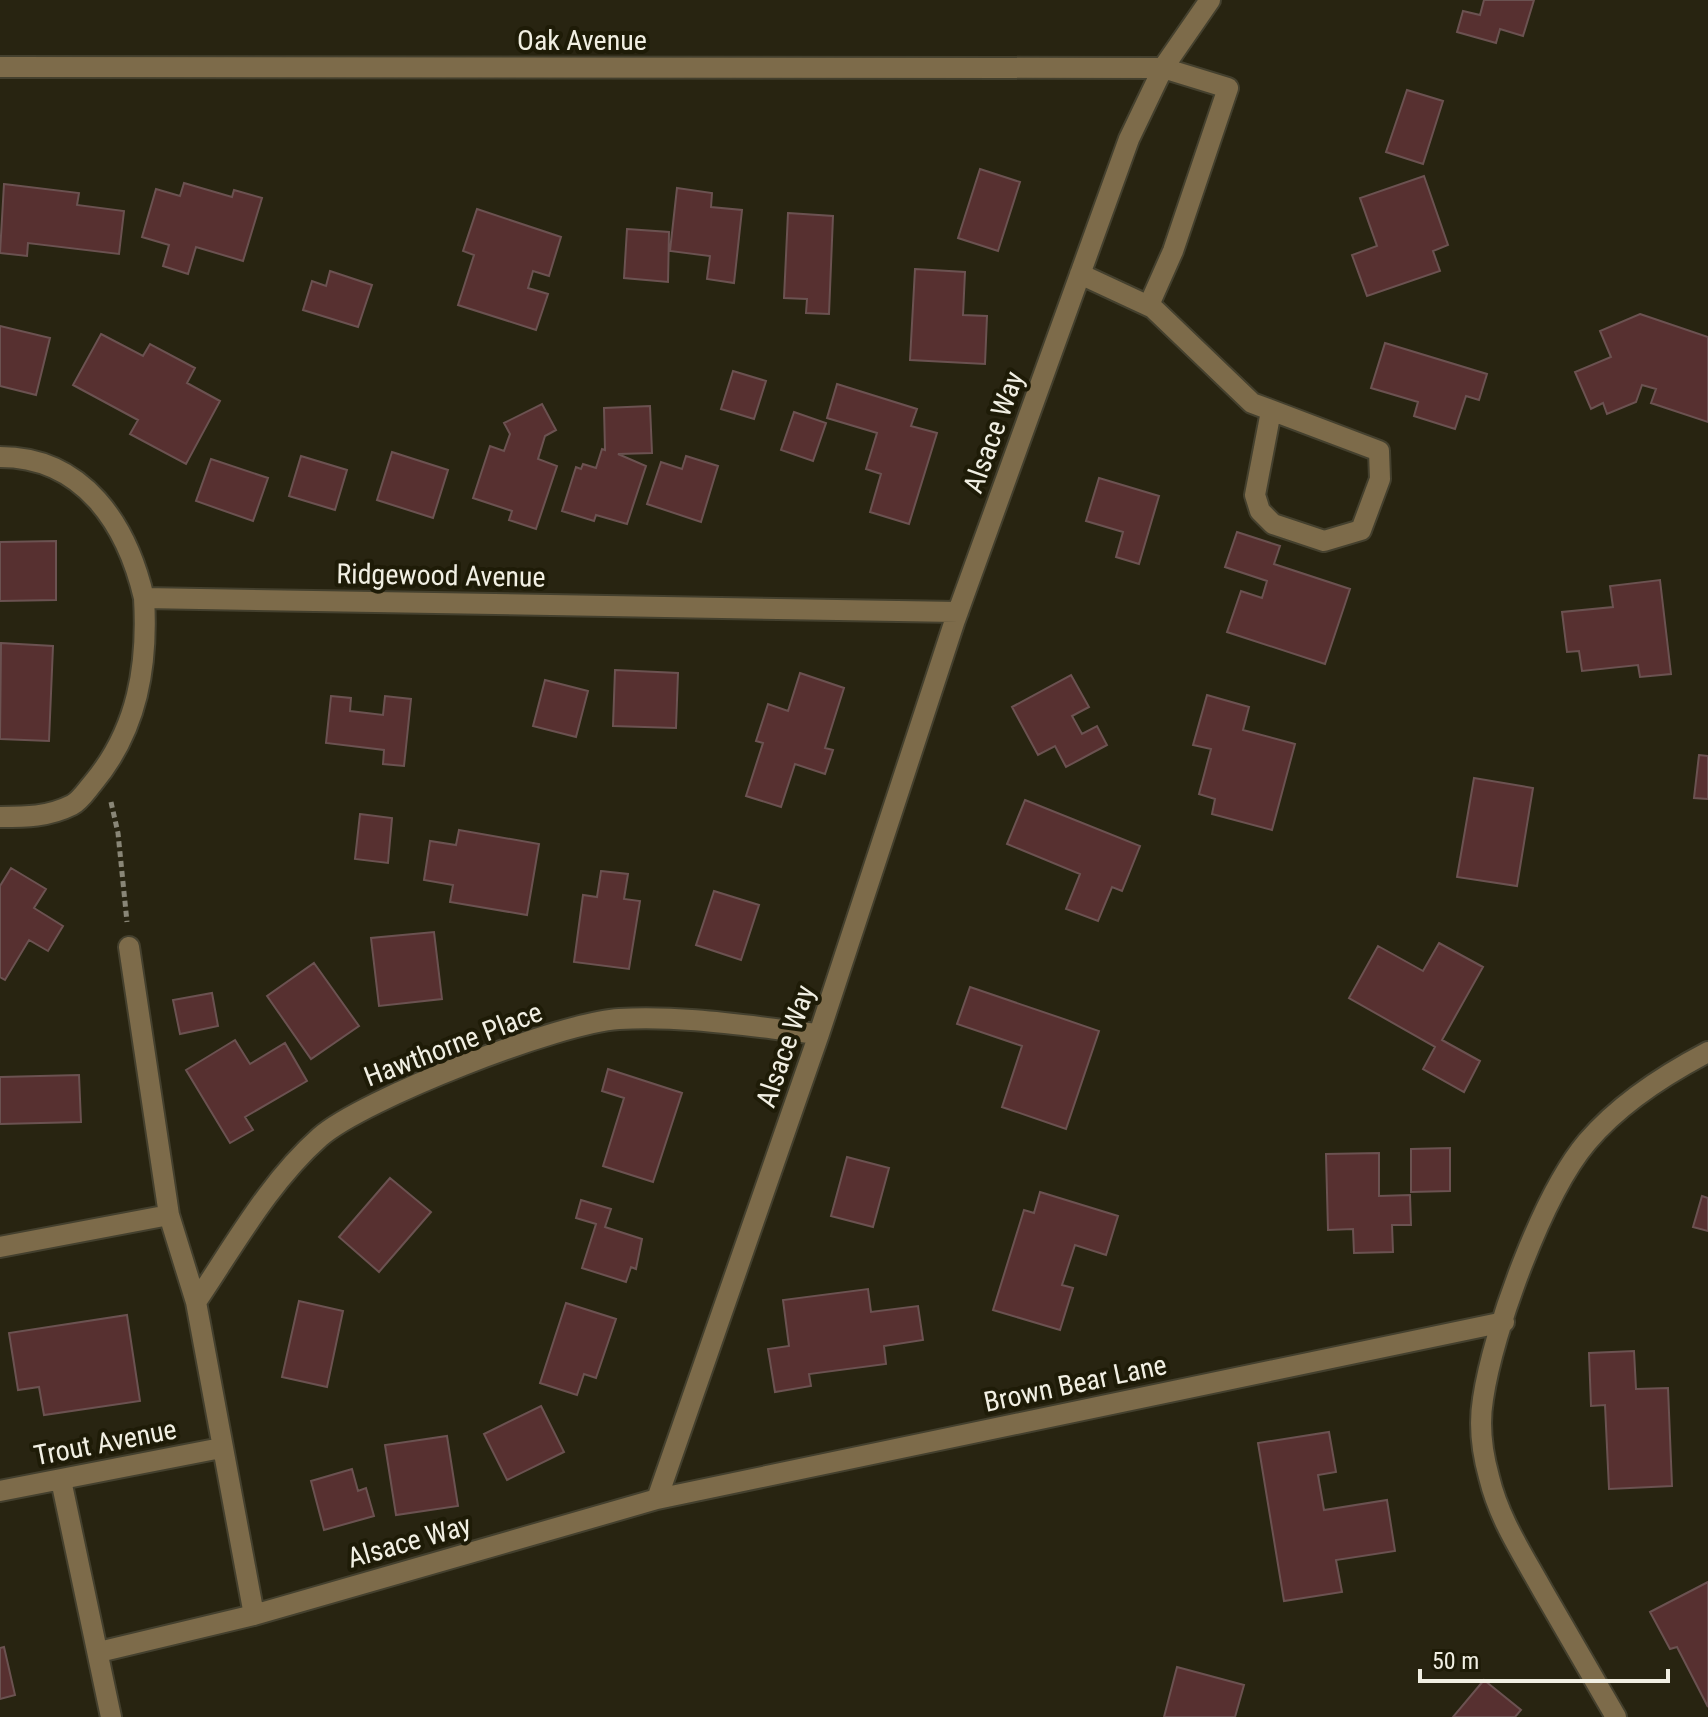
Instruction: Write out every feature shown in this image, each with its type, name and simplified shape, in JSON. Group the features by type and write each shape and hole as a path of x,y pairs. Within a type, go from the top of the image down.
{"street":[{"name":"Alsace Way","path":"99,1652 254,1615 657,1499 819,1034 958,612 1129,139 1163,68 1210,0"},
{"name":"Oak Avenue","path":"0,67 1163,68 1228,88 1173,251 1149,305"},
{"path":"1080,274 1149,305 1252,403 1379,451 1380,479 1361,530 1324,541 1273,524 1260,511 1255,495 1271,411"},
{"path":"0,457 21,457 50,467 87,489 112,514 135,558 144,598 147,645 142,688 121,738 103,770 75,803 42,817 0,817"},
{"name":"Ridgewood Avenue","path":"144,598 958,612"},
{"path":"129,947 169,1215 196,1302 254,1615"},
{"name":"Hawthorne Place","path":"196,1302 289,1167 322,1134 390,1096 553,1034 615,1019 666,1018 819,1034"},
{"path":"1616,1717 1500,1517 1488,1474 1482,1402 1504,1322 1537,1228 1557,1187 1587,1143 1626,1104 1708,1052"},
{"path":"0,1247 169,1215"},
{"name":"Brown Bear Lane","path":"657,1499 1504,1322"},
{"name":"Trout Avenue","path":"0,1491 221,1448"},
{"path":"61,1480 111,1717"}],"path":[{"path":"103,770 118,833 129,947"}],"building":[{"path":"1484,0 1534,0 1523,36 1500,29 1496,43 1457,32 1463,11 1480,15"},
{"path":"1407,90 1443,101 1423,164 1386,152"},
{"path":"980,169 1020,182 998,251 958,238"},
{"path":"1424,176 1448,245 1433,251 1440,271 1367,296 1352,255 1377,246 1360,198"},
{"path":"184,183 232,197 234,190 262,198 243,261 196,247 188,274 163,266 169,245 142,237 156,189 180,196"},
{"path":"4,184 79,193 77,205 124,211 119,254 28,243 27,256 0,253"},
{"path":"677,188 712,193 711,207 742,210 734,283 707,279 710,256 670,251"},
{"path":"477,209 561,237 549,276 533,271 528,288 548,294 536,330 458,305 474,255 463,251"},
{"path":"788,213 833,216 829,314 806,313 807,299 784,298"},
{"path":"627,229 669,232 668,282 624,278"},
{"path":"915,269 965,272 963,315 987,316 985,364 910,360"},
{"path":"330,271 372,285 358,327 303,310 312,281 326,286"},
{"path":"1640,314 1708,337 1708,422 1651,403 1656,389 1642,385 1636,402 1607,414 1603,403 1591,409 1575,372 1611,357 1600,331"},
{"path":"0,326 50,338 36,395 0,386"},
{"path":"101,334 143,356 150,344 195,368 187,383 220,401 186,464 130,434 138,420 73,385"},
{"path":"1385,343 1487,374 1479,400 1466,396 1455,429 1414,416 1418,402 1371,388"},
{"path":"733,371 766,381 754,419 721,409"},
{"path":"837,384 917,409 911,426 937,433 909,524 870,512 881,474 866,469 877,433 827,418"},
{"path":"542,404 556,430 545,436 538,459 557,466 536,529 509,520 512,511 473,498 490,446 504,451 510,434 504,423"},
{"path":"650,406 652,453 618,454 646,466 627,524 596,515 594,521 562,511 576,467 581,469 583,464 596,468 602,449 605,450 604,408"},
{"path":"794,412 826,423 813,461 781,450"},
{"path":"392,452 448,470 433,518 377,500"},
{"path":"301,456 347,470 335,510 289,496"},
{"path":"686,456 718,466 701,522 647,504 661,462 682,469"},
{"path":"211,459 268,478 253,521 196,501"},
{"path":"1099,478 1159,496 1139,564 1116,557 1123,532 1086,521"},
{"path":"1237,532 1280,546 1274,564 1350,589 1325,664 1227,632 1241,591 1262,598 1267,581 1225,567"},
{"path":"56,541 56,600 0,601 0,542"},
{"path":"1660,580 1671,674 1640,677 1638,665 1582,671 1579,651 1567,652 1562,612 1613,607 1610,586"},
{"path":"1,643 53,646 49,741 0,739"},
{"path":"615,670 678,673 676,728 613,726"},
{"path":"800,673 844,688 825,748 833,750 825,774 795,764 781,807 746,796 763,743 756,741 768,704 788,711"},
{"path":"1071,675 1089,707 1072,716 1082,734 1097,726 1107,745 1066,767 1055,746 1038,755 1012,707"},
{"path":"545,680 588,691 576,737 533,726"},
{"path":"1207,695 1249,707 1243,730 1295,744 1272,830 1212,814 1215,799 1199,794 1211,749 1193,745"},
{"path":"331,696 351,698 350,711 383,715 385,696 411,699 404,766 383,764 384,750 326,743"},
{"path":"1699,755 1708,756 1708,799 1694,798"},
{"path":"1474,778 1533,788 1517,886 1457,877"},
{"path":"1025,800 1140,846 1122,891 1112,887 1098,921 1066,909 1080,874 1007,844"},
{"path":"360,814 392,818 388,863 355,859"},
{"path":"459,830 539,844 527,915 450,902 453,885 424,880 430,841 456,845"},
{"path":"11,868 46,889 34,908 63,926 48,951 29,940 5,980 0,977 0,886"},
{"path":"601,871 628,874 624,899 640,901 629,969 574,962 583,895 597,897"},
{"path":"714,891 759,905 741,960 696,945"},
{"path":"434,932 442,999 379,1006 371,938"},
{"path":"1439,943 1483,967 1442,1040 1480,1061 1464,1092 1423,1069 1435,1047 1349,998 1378,946 1423,971"},
{"path":"314,963 359,1026 311,1059 267,996"},
{"path":"970,987 1099,1031 1066,1129 1002,1107 1022,1046 957,1024"},
{"path":"212,993 218,1026 180,1034 173,1000"},
{"path":"235,1040 250,1064 285,1043 307,1081 245,1117 253,1130 230,1143 186,1070"},
{"path":"608,1069 682,1093 653,1182 603,1166 624,1098 602,1091"},
{"path":"79,1075 81,1122 0,1124 0,1077"},
{"path":"1450,1148 1450,1191 1411,1192 1411,1149"},
{"path":"1379,1153 1379,1196 1410,1195 1411,1225 1392,1225 1393,1252 1354,1253 1353,1229 1328,1230 1326,1154"},
{"path":"847,1157 889,1168 873,1227 831,1216"},
{"path":"390,1178 431,1212 379,1272 339,1237"},
{"path":"1040,1192 1118,1216 1106,1255 1075,1245 1062,1285 1073,1288 1060,1330 993,1310 1024,1210 1034,1213"},
{"path":"1702,1196 1708,1198 1708,1231 1693,1227"},
{"path":"581,1200 611,1209 605,1227 642,1239 636,1269 631,1267 626,1282 582,1268 596,1224 576,1218"},
{"path":"868,1289 871,1312 918,1306 923,1340 884,1346 886,1364 809,1374 811,1386 775,1392 768,1349 789,1346 783,1300"},
{"path":"299,1301 343,1311 327,1387 282,1377"},
{"path":"566,1303 616,1319 596,1378 584,1374 577,1395 540,1383"},
{"path":"127,1315 140,1401 44,1415 39,1387 18,1390 9,1333"},
{"path":"1634,1351 1636,1389 1668,1388 1672,1486 1609,1489 1605,1405 1591,1406 1589,1353"},
{"path":"541,1406 564,1452 507,1480 484,1434"},
{"path":"1329,1432 1336,1472 1318,1475 1324,1510 1387,1500 1395,1551 1336,1560 1342,1592 1284,1601 1258,1443"},
{"path":"447,1436 458,1506 396,1515 385,1445"},
{"path":"352,1469 358,1491 366,1488 374,1516 324,1530 311,1481"},
{"path":"1708,1582 1708,1707 1677,1647 1670,1649 1650,1612"},
{"path":"4,1647 15,1695 0,1699 0,1648"},
{"path":"1177,1667 1244,1685 1235,1717 1164,1717"},
{"path":"1484,1680 1521,1710 1515,1717 1453,1717"}]}
